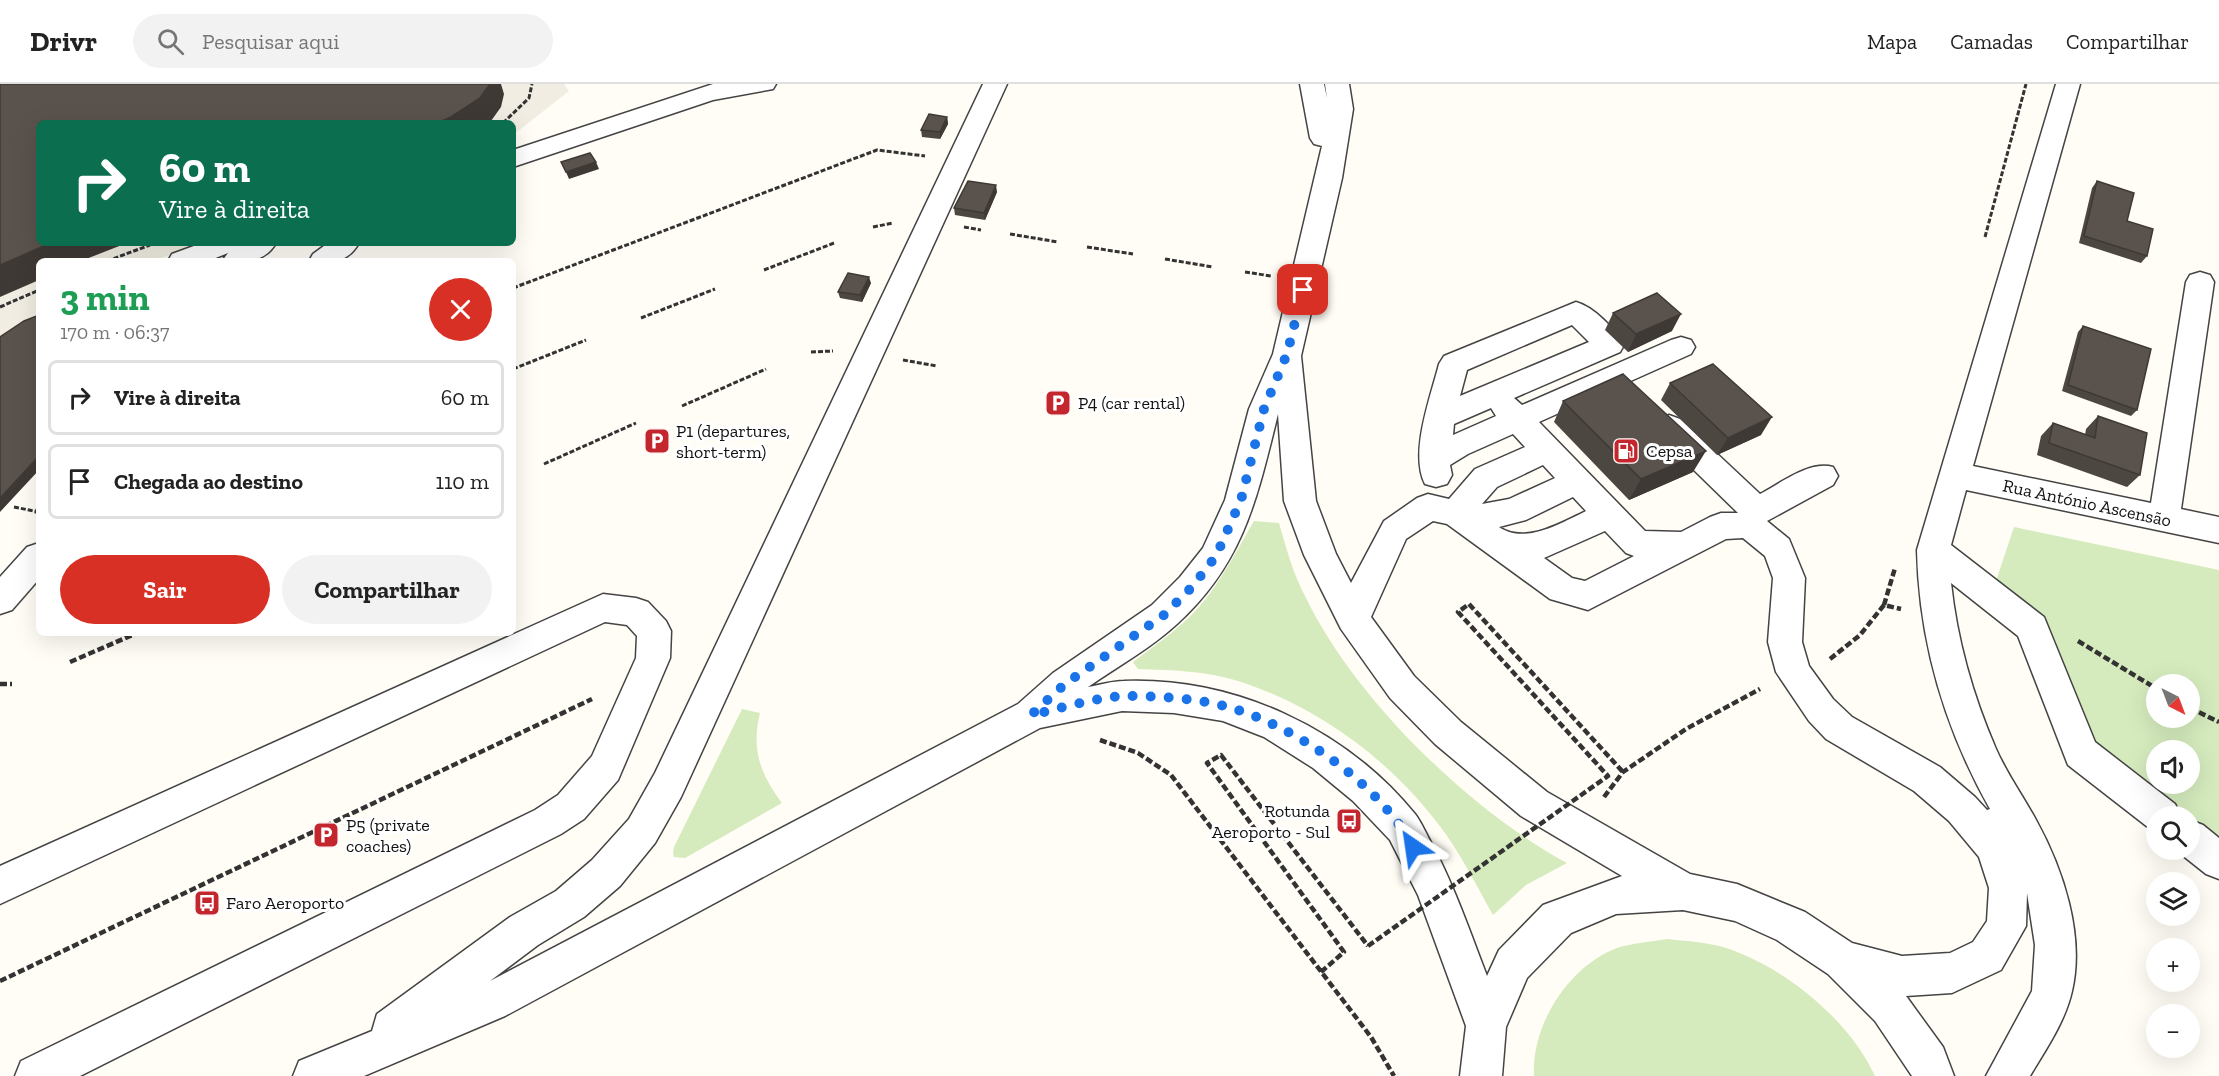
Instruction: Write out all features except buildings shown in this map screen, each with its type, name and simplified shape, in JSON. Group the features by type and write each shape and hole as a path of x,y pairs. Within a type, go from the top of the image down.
{"street":[{"path":"516,157 551,147 714,89 737,84"},
{"path":"714,89 764,84"},
{"path":"353,1059 524,931 570,904 606,873 642,831 673,774 994,84"},
{"path":"1312,84 1318,105 1329,178"},
{"path":"314,1076 491,1002 1031,715 1065,684 1164,615 1192,587 1216,556 1241,500 1264,409 1287,354 1329,178 1341,109 1337,84"},
{"path":"1329,178 1358,109 1357,84"},
{"path":"2007,1076 2044,1012 2054,980 2054,937 2044,888 2030,848 1982,759 1953,686 1939,628 1933,576 1933,550 2068,84"},
{"path":"190,258 220,246"},
{"path":"240,258 258,246"},
{"path":"327,258 342,246"},
{"path":"2164,520 2200,282"},
{"path":"1440,417 1610,345 1576,312 1454,364 1440,417 1466,516 1562,589 1588,596 1720,526 1753,518 1822,477"},
{"path":"1466,516 1530,527 1571,475 1615,376 1680,347"},
{"path":"1590,353 1644,404 1753,518 1778,548 1789,578 1785,642 1793,672 1821,710 1839,728 1928,779 1962,809 1995,847"},
{"path":"1287,354 1300,501 1320,555 1353,619 1402,687 1448,733 1534,804 1683,891"},
{"path":"1494,394 1636,544 1684,545"},
{"path":"1466,516 1472,462 1521,439 1571,475"},
{"path":"1353,619 1372,574 1395,530 1466,516 1571,475"},
{"path":"1466,516 1561,562 1571,475"},
{"name":"Rua António Ascensão","path":"1955,475 2219,530"},
{"path":"1933,550 2032,627 2081,753 2149,806"},
{"path":"0,600 36,559"},
{"path":"0,885 603,608 636,612 654,630 653,658 605,768 571,807 548,822 36,1076"},
{"path":"1031,715 1122,696 1174,698 1224,706 1277,726 1326,756 1366,789 1403,828 1434,887 1486,1026"},
{"path":"1842,960 1902,976 1952,973 1987,956 2006,926 2008,888 1995,847 1982,759"},
{"path":"2200,846 2219,861"},
{"path":"1481,1076 1486,1026 1513,964 1557,919 1616,895 1683,891 1737,903 1791,926 1842,960 1889,1007 1928,1062 1934,1076"}],"path":[{"path":"506,120 529,98 532,84"},
{"path":"516,287 877,150 927,156"},
{"path":"1010,234 1058,243"},
{"path":"764,270 834,243"},
{"path":"115,258 148,246"},
{"path":"1087,247 1133,254"},
{"path":"1165,259 1213,267"},
{"path":"1245,272 1276,277"},
{"path":"641,318 715,289"},
{"path":"0,307 36,291"},
{"path":"516,368 586,340"},
{"path":"811,352 843,351"},
{"path":"897,359 938,366"},
{"path":"682,406 766,369"},
{"path":"544,464 636,423"},
{"path":"14,507 36,511"},
{"path":"1321,972 1344,952 1207,763 1221,755 1368,946 1608,776 1458,612 1469,604 1623,772"},
{"path":"2032,627 2053,623 2091,651 2146,683"},
{"path":"70,662 130,636"},
{"path":"0,981 647,673"},
{"path":"0,684 12,684"},
{"path":"2200,713 2219,722"},
{"path":"1095,739 1119,743 1146,756 1172,776 1371,1037 1394,1076"}],"green space":[{"path":"1254,521 1279,523 1297,578 1326,635 1383,711 1417,748 1491,813 1567,863 1526,885 1493,915 1461,857 1439,825 1398,778 1349,738 1296,705 1238,681 1201,673 1138,669 1133,662 1197,610 1224,572"},
{"path":"2014,527 2219,570 2219,861 2200,846 2200,806 2149,806 2081,753 2032,627 1991,596"},
{"path":"742,709 760,713 757,726 759,761 768,782 782,803 685,858 674,857 674,847"},
{"path":"1667,939 1723,947 1745,955 1790,981 1811,997 1849,1034 1875,1076 1534,1076 1539,1037 1546,1018 1556,1000 1583,968 1617,948"}],"shaded area":[{"path":"501,84 564,84 569,91 516,133 516,120 489,120 504,94"},
{"path":"119,246 192,246 162,258 89,258"},
{"path":"36,281 36,325 0,342 0,297"}],"place":[{"name":"P4 (car rental)","path":"1058,403"},
{"name":"P1 (departures, short-term)","path":"657,441"},
{"name":"Cepsa","path":"1626,451"},
{"name":"Rotunda Aeroporto - Sul","path":"1349,821"},
{"name":"P5 (private coaches)","path":"326,835"},
{"name":"Faro Aeroporto","path":"207,903"}],"route":[{"path":"1303,290 1287,354 1264,409 1241,500 1216,556 1192,587 1164,615 1065,684 1031,715 1122,696 1174,698 1224,706 1277,726 1326,756 1366,789 1403,828 1413,847"}]}
